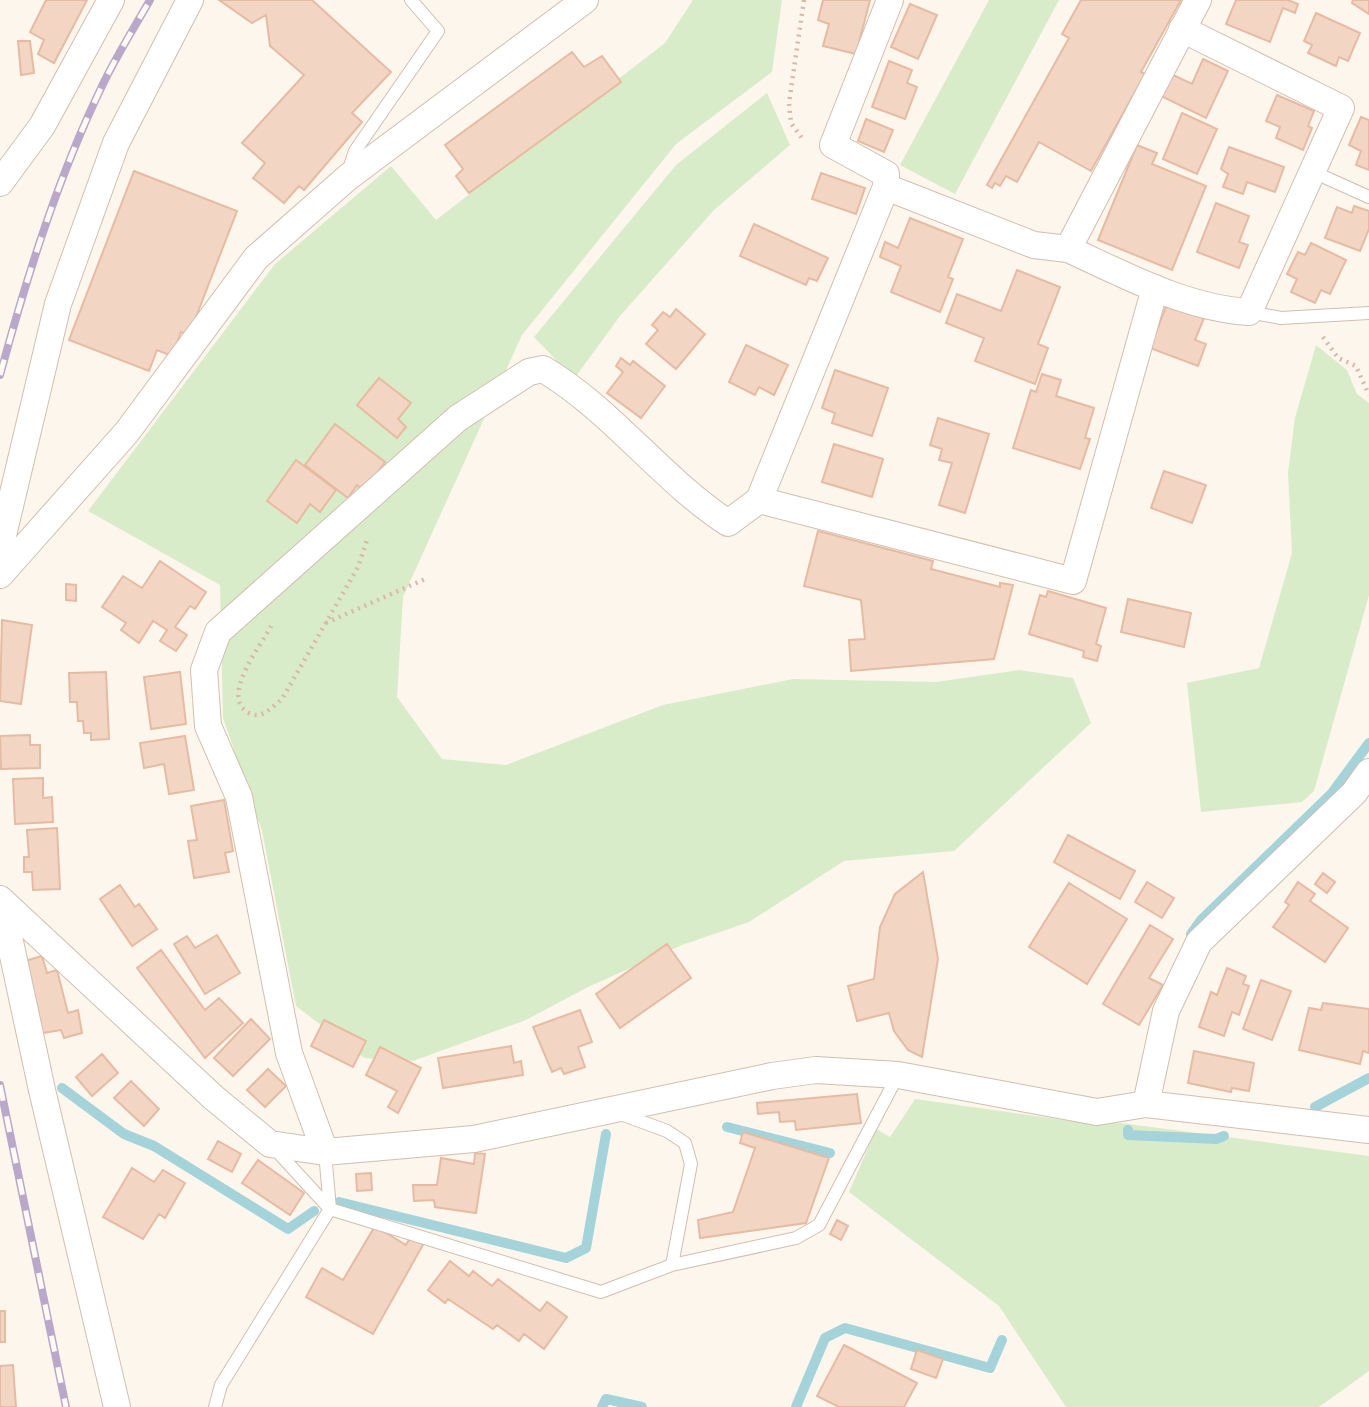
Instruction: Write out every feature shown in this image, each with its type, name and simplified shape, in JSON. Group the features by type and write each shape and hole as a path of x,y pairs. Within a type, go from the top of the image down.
{"street":[{"path":"0,183 42,126 111,0"},
{"path":"0,548 58,304 116,143 190,0"},
{"path":"0,575 127,432 256,258 347,178 585,0"},
{"path":"325,1152 289,1053 239,797 208,726 204,670 218,632 458,418 529,372 543,369 571,386 628,439 728,523 759,500 886,187 886,174 833,145 890,0"},
{"path":"1068,248 1198,0"},
{"path":"886,187 1034,245 1068,248 1155,288 1222,310 1249,312 1340,108 1182,29"},
{"path":"759,500 1073,581 1155,288"},
{"path":"1146,1104 1166,1011 1199,942 1354,793 1369,772"},
{"path":"1,900 215,1098 270,1144 325,1152 474,1139 772,1076 816,1070 898,1075 1097,1112 1146,1104 1369,1130"},
{"path":"1,900 42,1090 117,1407"}],"lane":[{"path":"347,178 355,152 438,30 411,0"},
{"path":"1310,171 1369,197"},
{"path":"1249,312 1281,318 1369,313"},
{"path":"270,1144 330,1209 601,1292 672,1265 796,1238 819,1225 898,1075"},
{"path":"609,1110 667,1131 685,1143 691,1164 672,1265"},
{"path":"215,1407 222,1385 234,1364 330,1209 325,1152"}],"path":[{"path":"804,0 789,103 791,123 812,152 825,156 839,148"},
{"path":"1308,317 1338,358 1356,366 1369,396"},
{"path":"271,584 275,610 272,624 240,682 236,696 241,708 253,715 265,713 282,699 358,567 370,531 368,498"},
{"path":"325,624 425,579"}],"green space":[{"path":"693,0 782,0 772,72 676,144 522,335 403,597 397,697 442,759 506,765 663,705 793,679 936,682 1019,670 1073,678 1091,723 954,851 844,861 749,922 682,945 588,987 526,1020 413,1061 364,1058 296,1006 262,831 223,718 220,585 88,511 275,264 391,166 436,220 665,43"},
{"path":"989,0 1059,0 955,194 900,165"},
{"path":"767,93 790,145 714,210 620,316 574,379 534,337 676,165"},
{"path":"1316,345 1347,370 1357,394 1369,403 1369,595 1314,791 1302,802 1201,812 1187,683 1259,668 1292,553 1288,473 1295,418"},
{"path":"915,1099 1092,1124 1121,1123 1369,1156 1369,1371 1319,1407 1066,1407 999,1306 849,1192 876,1129 890,1137"}],"building":[{"path":"46,0 87,0 54,63 38,54 44,40 30,32"},
{"path":"219,0 312,0 391,72 352,113 362,122 304,190 299,186 284,203 253,178 265,163 242,143 304,75 270,46 266,15 252,23"},
{"path":"823,0 870,0 856,54 823,46 829,24 818,20"},
{"path":"1081,0 1181,0 1141,72 1145,74 1091,171 1039,142 1017,182 1006,176 1000,186 995,183 992,188 987,185 1069,38 1062,34"},
{"path":"1236,0 1288,0 1298,4 1295,13 1283,8 1270,42 1226,24"},
{"path":"1353,0 1369,0 1369,14 1352,3"},
{"path":"910,4 937,15 918,59 891,47"},
{"path":"1316,13 1360,33 1348,61 1339,57 1336,66 1308,53 1312,45 1304,41"},
{"path":"18,41 30,41 34,73 21,75"},
{"path":"572,52 584,67 602,56 621,82 469,193 456,176 463,169 445,145"},
{"path":"1203,59 1228,71 1206,118 1157,94 1167,72 1192,84"},
{"path":"889,61 912,70 907,83 917,87 905,119 872,107"},
{"path":"1277,95 1314,111 1308,126 1312,128 1303,150 1276,138 1280,127 1266,121"},
{"path":"1182,113 1217,129 1197,174 1163,159"},
{"path":"1361,117 1369,120 1369,170 1356,165 1361,151 1349,145"},
{"path":"866,119 893,130 884,152 858,141"},
{"path":"1137,145 1157,153 1152,164 1206,186 1172,270 1098,240"},
{"path":"1229,147 1284,167 1275,192 1247,182 1243,194 1223,187 1228,174 1221,169"},
{"path":"134,171 237,211 189,335 181,332 172,356 157,350 149,371 69,340"},
{"path":"821,173 865,188 856,214 812,199"},
{"path":"1216,203 1249,216 1239,242 1248,245 1239,268 1197,252"},
{"path":"1354,206 1369,211 1369,229 1360,251 1325,238 1337,207 1352,213"},
{"path":"910,218 963,239 948,277 953,279 940,312 891,292 901,266 880,257 885,242 898,248"},
{"path":"754,224 828,258 817,281 809,278 806,285 740,256"},
{"path":"1311,243 1346,260 1330,294 1321,290 1315,303 1291,292 1297,279 1287,274 1298,252 1305,255"},
{"path":"1017,270 1060,287 1038,344 1048,348 1035,384 975,361 984,338 946,323 957,294 1001,311"},
{"path":"1167,304 1204,318 1195,340 1206,344 1198,366 1150,348"},
{"path":"676,309 705,334 676,369 646,344 658,330 652,325 663,312 670,317"},
{"path":"746,345 788,365 774,395 759,387 755,395 729,382"},
{"path":"621,358 630,365 633,361 665,386 641,418 607,393 623,372 616,366"},
{"path":"835,370 888,388 872,436 832,423 835,413 822,408"},
{"path":"1042,374 1061,380 1056,396 1094,408 1085,438 1090,439 1080,469 1013,448 1031,390 1036,392"},
{"path":"379,378 411,403 398,419 406,427 397,438 357,405"},
{"path":"938,418 989,434 965,513 939,505 952,463 939,460 942,449 930,445"},
{"path":"335,424 385,462 364,491 357,485 348,498 305,465"},
{"path":"834,444 883,459 872,497 822,482"},
{"path":"296,460 336,490 320,512 310,504 297,523 267,501"},
{"path":"1164,471 1206,485 1192,523 1151,508"},
{"path":"818,531 933,561 931,569 1000,587 1000,583 1013,585 994,659 851,671 849,640 865,639 861,600 804,586"},
{"path":"160,561 206,592 195,609 190,606 175,627 187,635 176,651 160,641 167,630 153,621 139,643 121,630 126,623 102,607 123,576 142,588"},
{"path":"66,584 76,585 76,601 66,600"},
{"path":"1048,591 1106,608 1096,644 1101,646 1097,661 1083,657 1084,651 1029,634 1040,595 1046,597"},
{"path":"1128,599 1191,613 1184,647 1121,632"},
{"path":"2,620 32,625 21,704 0,701"},
{"path":"106,672 109,739 91,740 91,733 84,733 83,721 78,721 77,702 70,702 69,673"},
{"path":"180,672 186,724 151,729 144,677"},
{"path":"30,735 30,745 40,745 40,768 1,769 0,736"},
{"path":"185,736 194,790 169,794 164,764 144,768 140,743"},
{"path":"43,778 43,798 52,797 53,822 15,824 13,779"},
{"path":"224,800 233,851 225,853 229,872 194,878 188,841 197,840 191,806"},
{"path":"57,828 60,889 33,890 32,872 24,872 24,857 29,857 27,830"},
{"path":"1068,835 1135,871 1120,899 1054,862"},
{"path":"923,872 938,959 922,1057 908,1050 894,1031 889,1013 857,1021 848,986 874,979 880,927 895,894"},
{"path":"1323,873 1335,882 1327,893 1315,884"},
{"path":"1147,882 1174,898 1162,918 1135,902"},
{"path":"1298,882 1315,894 1310,901 1348,928 1325,962 1273,927 1289,905 1285,902"},
{"path":"1069,883 1127,919 1087,984 1029,947"},
{"path":"120,885 135,907 139,904 157,929 132,946 100,899"},
{"path":"1150,925 1173,939 1149,978 1163,985 1139,1025 1103,1004"},
{"path":"217,935 240,973 205,994 174,944 187,936 195,948"},
{"path":"667,944 691,978 620,1028 596,994"},
{"path":"161,950 205,1010 219,998 243,1023 205,1058 137,968"},
{"path":"42,956 47,973 57,970 68,1013 78,1010 82,1033 64,1038 61,1030 42,1033 25,961"},
{"path":"1227,968 1246,976 1243,984 1249,986 1239,1015 1232,1012 1224,1036 1199,1027 1211,992 1217,995"},
{"path":"1261,980 1291,991 1272,1040 1243,1029"},
{"path":"1323,1003 1369,1009 1369,1053 1363,1051 1360,1064 1299,1050 1309,1008 1321,1010"},
{"path":"580,1010 592,1042 578,1047 585,1067 564,1074 561,1068 552,1072 533,1027"},
{"path":"251,1019 270,1039 233,1076 214,1058"},
{"path":"324,1020 366,1041 353,1067 311,1046"},
{"path":"511,1046 514,1063 521,1061 523,1075 443,1088 438,1058"},
{"path":"380,1047 421,1068 398,1113 388,1107 397,1091 366,1075"},
{"path":"1194,1051 1254,1063 1249,1091 1232,1088 1231,1092 1188,1083"},
{"path":"102,1054 118,1073 92,1096 76,1077"},
{"path":"268,1069 286,1086 265,1107 247,1090"},
{"path":"131,1081 159,1109 144,1126 114,1098"},
{"path":"857,1094 861,1123 796,1130 795,1121 780,1122 779,1112 758,1114 757,1103"},
{"path":"743,1132 829,1158 806,1223 700,1238 698,1220 733,1212 755,1148 740,1143"},
{"path":"218,1141 241,1154 232,1172 208,1159"},
{"path":"475,1153 485,1154 476,1213 435,1207 434,1200 414,1201 413,1185 437,1185 441,1158 474,1164"},
{"path":"258,1160 304,1193 290,1215 242,1183"},
{"path":"132,1168 154,1182 163,1170 185,1183 165,1218 159,1214 143,1239 103,1217"},
{"path":"371,1173 372,1190 357,1191 356,1174"},
{"path":"837,1220 848,1226 841,1240 830,1234"},
{"path":"375,1226 406,1245 411,1236 424,1243 373,1334 306,1297 322,1268 343,1280"},
{"path":"450,1261 469,1276 473,1271 492,1286 498,1279 540,1311 547,1302 567,1317 544,1349 524,1334 519,1341 497,1325 493,1329 448,1299 445,1303 428,1290"},
{"path":"0,1311 5,1311 5,1342 0,1342"},
{"path":"844,1345 917,1383 904,1407 839,1407 817,1396"},
{"path":"917,1350 943,1359 936,1378 911,1369"},
{"path":"13,1365 16,1407 0,1407 0,1366"}],"waterway":[{"path":"1191,934 1202,919 1332,793 1369,743"},
{"path":"1315,1107 1369,1078"},
{"path":"62,1088 124,1134 154,1146 288,1229 314,1211"},
{"path":"727,1127 830,1153"},
{"path":"1128,1130 1128,1135 1216,1139 1224,1136"},
{"path":"339,1202 566,1258 586,1248 606,1134"},
{"path":"796,1407 825,1338 845,1328 990,1368 1002,1340"},
{"path":"602,1407 606,1399 642,1407"}],"railway":[{"path":"0,375 33,264 72,155 108,73 150,0"},
{"path":"0,1085 66,1407"}]}
